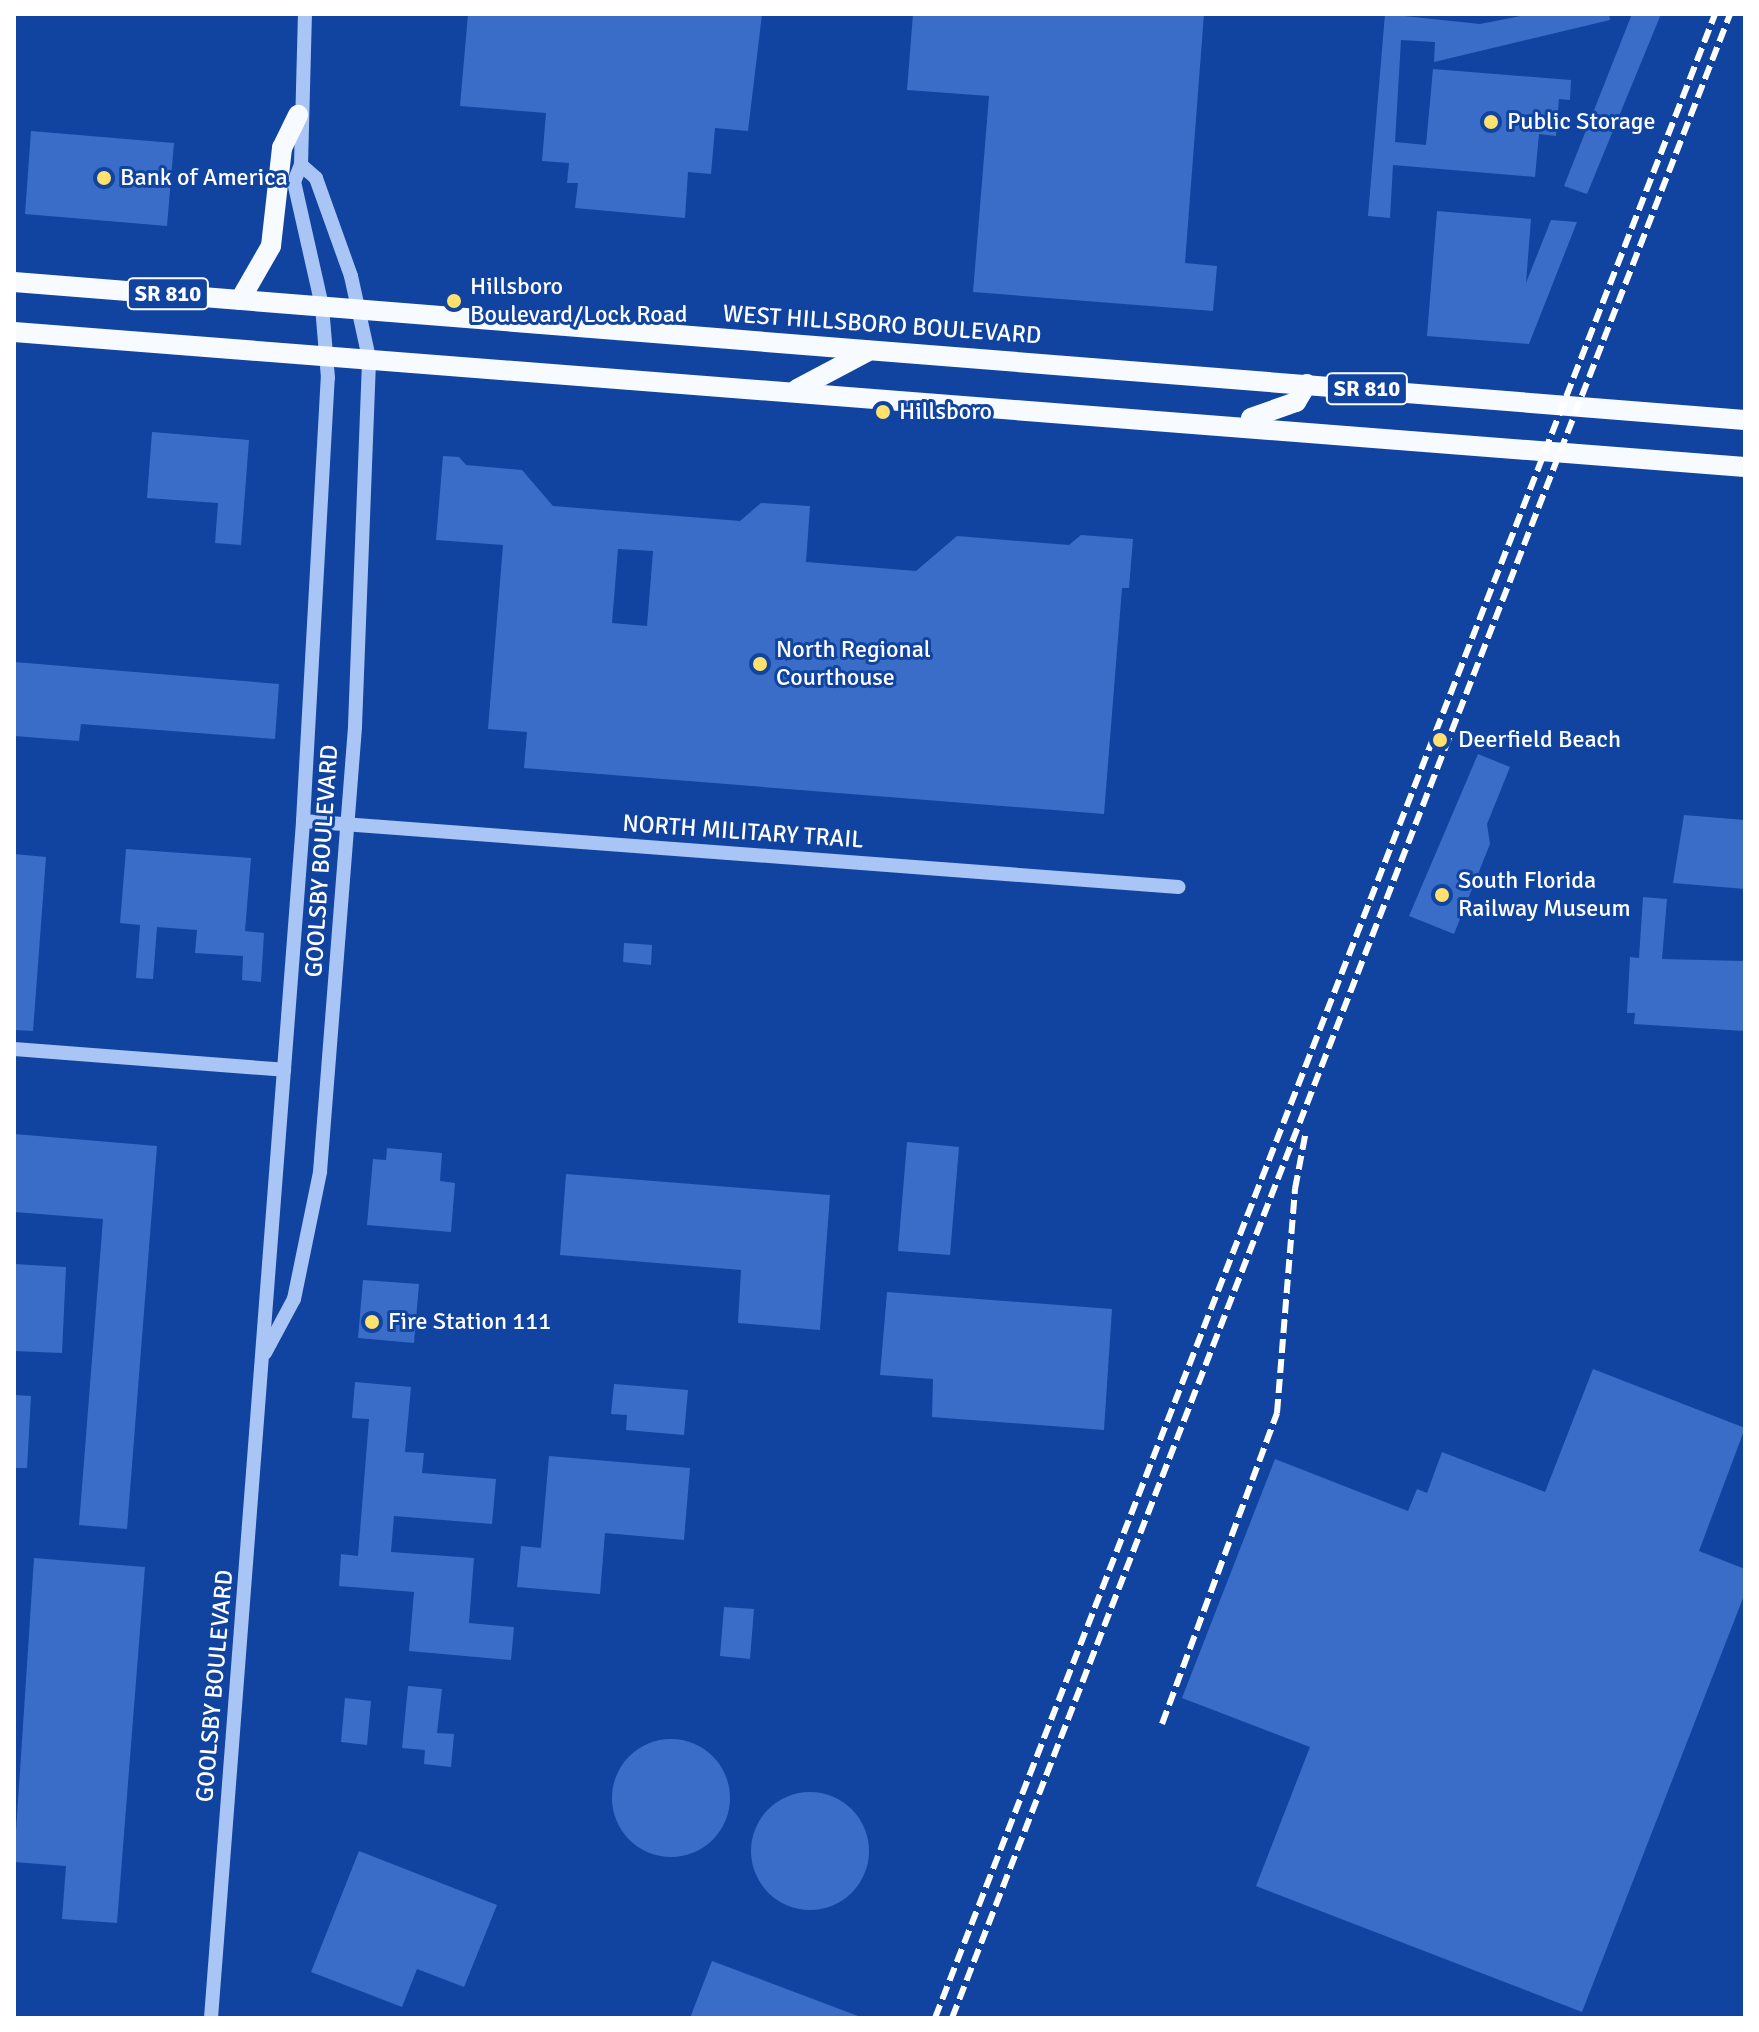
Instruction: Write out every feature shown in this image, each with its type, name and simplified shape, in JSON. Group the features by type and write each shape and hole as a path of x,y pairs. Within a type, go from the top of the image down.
{"main road":[{"path":"240,300 271,246 282,148 298,115"},
{"name":"WEST HILLSBORO BOULEVARD","path":"14,282 1745,420"},
{"name":"SR 810","path":"14,332 797,389 1745,467"},
{"path":"797,389 870,350"},
{"path":"1220,423 1275,414 1296,402 1307,384"}],"street":[{"path":"305,14 298,115 301,165 294,182 322,306 329,355"},
{"name":"GOOLSBY BOULEVARD","path":"263,1357 294,1299 320,1172 347,824 369,358 360,309 316,178 301,165"},
{"name":"GOOLSBY BOULEVARD","path":"211,2018 303,821 329,355"},
{"name":"NORTH MILITARY TRAIL","path":"303,821 1179,887"},
{"path":"14,1049 284,1070"}],"building":[{"path":"468,14 762,14 748,131 715,128 711,174 688,172 685,218 575,208 578,183 567,183 569,163 542,161 546,113 460,106"},
{"path":"913,14 1204,14 1185,263 1217,266 1213,311 973,292 989,96 907,90"},
{"path":"1385,14 1480,24 1531,14 1609,14 1610,20 1434,62 1435,42 1401,40 1395,142 1426,145 1433,69 1571,80 1570,100 1559,99 1556,136 1539,134 1535,177 1393,165 1390,218 1368,216"},
{"path":"1632,14 1661,14 1587,194 1564,186"},
{"path":"31,131 174,143 167,226 25,214"},
{"path":"1437,211 1531,219 1526,283 1551,220 1577,222 1529,344 1427,336"},
{"path":"152,432 249,440 241,545 215,543 218,503 147,498"},
{"path":"443,456 459,457 466,465 522,470 553,506 740,521 761,503 810,506 806,562 916,571 957,536 1069,545 1081,535 1133,539 1129,588 1122,588 1104,814 524,768 527,732 488,729 503,545 436,540","holes":["618,549 653,551 647,626 612,623"]},
{"path":"14,662 279,684 275,739 81,724 79,741 14,736"},
{"path":"1478,754 1510,767 1487,824 1490,844 1454,934 1409,916"},
{"path":"1684,815 1745,820 1745,889 1673,883"},
{"path":"126,849 251,858 245,931 264,933 261,982 242,980 243,956 195,953 197,930 157,927 153,979 136,978 140,925 120,923"},
{"path":"14,854 46,857 33,1031 14,1030"},
{"path":"1643,897 1667,899 1662,959 1745,961 1745,1031 1634,1024 1635,1013 1627,1013 1630,957 1639,958"},
{"path":"624,943 652,945 651,965 623,962"},
{"path":"14,1134 157,1146 127,1529 79,1525 103,1219 14,1212"},
{"path":"907,1142 959,1147 950,1255 898,1251"},
{"path":"387,1148 442,1153 440,1181 455,1183 451,1232 367,1225 373,1159 386,1160"},
{"path":"566,1174 830,1195 820,1330 738,1323 741,1270 560,1255"},
{"path":"14,1264 66,1267 62,1353 14,1351"},
{"path":"363,1280 419,1284 414,1343 358,1338"},
{"path":"887,1292 1112,1309 1104,1430 932,1417 933,1379 880,1375"},
{"path":"1593,1369 1745,1428 1699,1551 1745,1569 1745,1593 1582,2012 1256,1886 1310,1747 1182,1698 1275,1459 1408,1511 1417,1489 1427,1493 1442,1452 1545,1492"},
{"path":"355,1382 411,1387 405,1452 424,1453 422,1473 496,1479 492,1524 394,1516 391,1552 474,1558 469,1623 514,1627 511,1660 409,1651 414,1592 339,1586 341,1554 358,1556 369,1419 352,1418"},
{"path":"614,1384 688,1390 684,1435 626,1430 627,1415 611,1414"},
{"path":"14,1395 31,1396 27,1468 14,1468"},
{"path":"549,1456 690,1468 684,1540 605,1533 600,1594 517,1587 521,1546 541,1548"},
{"path":"34,1558 145,1567 117,1923 62,1919 66,1866 14,1862"},
{"path":"724,1607 754,1609 750,1659 720,1656"},
{"path":"408,1686 442,1689 437,1733 454,1734 451,1767 424,1764 425,1750 402,1748"},
{"path":"345,1698 371,1701 367,1745 341,1742"},
{"path":"671,1739 693,1744 713,1756 725,1776 730,1798 725,1820 713,1840 693,1852 671,1857 649,1852 629,1840 617,1820 612,1798 617,1776 629,1756 649,1744"},
{"path":"810,1792 832,1797 852,1809 864,1829 869,1851 864,1873 852,1893 832,1905 810,1910 788,1905 768,1893 756,1873 751,1851 756,1829 768,1809 788,1797"},
{"path":"359,1851 497,1905 464,1987 417,1969 402,2007 311,1972"},
{"path":"712,1961 858,2016 858,2018 690,2018"}],"railway":[{"path":"935,2018 1715,14"},
{"path":"952,2018 1730,14"},
{"path":"1162,1724 1277,1413 1295,1189 1306,1131"}],"place":[{"name":"Public Storage","path":"1491,122"},
{"name":"Bank of America","path":"104,178"},
{"name":"Hillsboro Boulevard/Lock Road","path":"454,301"},
{"name":"Hillsboro","path":"883,412"},
{"name":"North Regional Courthouse","path":"760,664"},
{"name":"Deerfield Beach","path":"1440,740"},
{"name":"South Florida Railway Museum","path":"1442,895"},
{"name":"Fire Station 111","path":"372,1322"}]}
